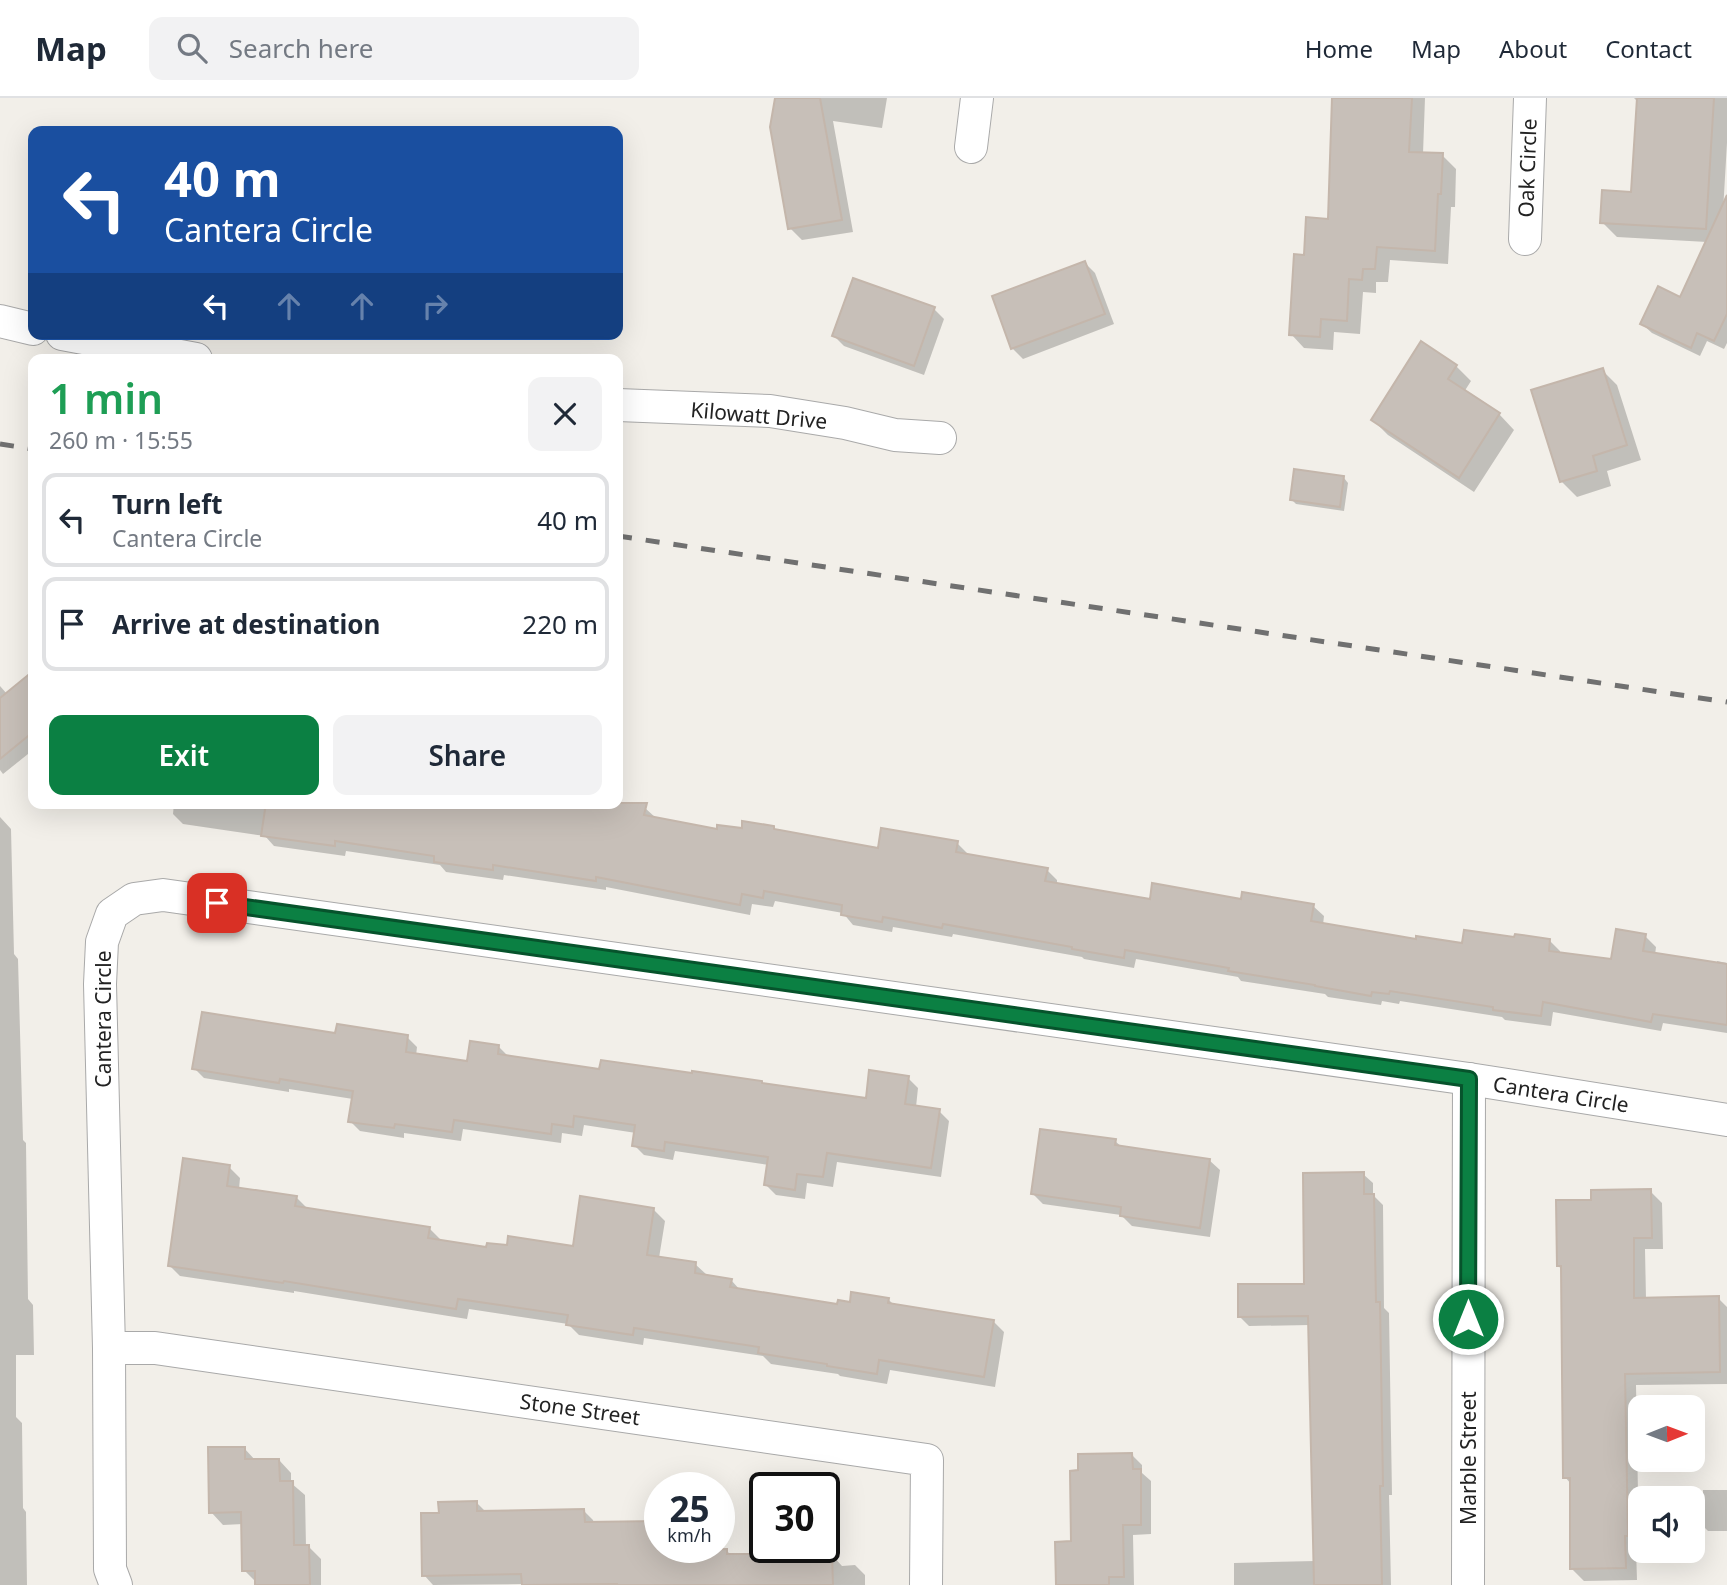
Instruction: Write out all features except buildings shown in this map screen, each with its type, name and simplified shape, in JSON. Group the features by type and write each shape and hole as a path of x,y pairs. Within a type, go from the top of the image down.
{"street":[{"path":"971,147 977,98"},
{"name":"Oak Circle","path":"1525,239 1530,98"},
{"path":"0,321 28,328"},
{"path":"94,340 169,354"},
{"name":"Kilowatt Drive","path":"623,405 770,411 845,423 895,435 940,438"},
{"name":"Cantera Circle","path":"116,1585 110,1569 109,1348 100,984 102,942 112,914 134,899 163,895 1469,1079 1727,1120"},
{"name":"Marble Street","path":"1468,1585 1469,1079"},
{"name":"Stone Street","path":"109,1348 155,1348 927,1460 926,1585"}],"railway":[{"path":"0,444 28,448"},
{"path":"623,537 1727,702"}],"route":[{"path":"217,903 1469,1079 1468,1319"}]}
